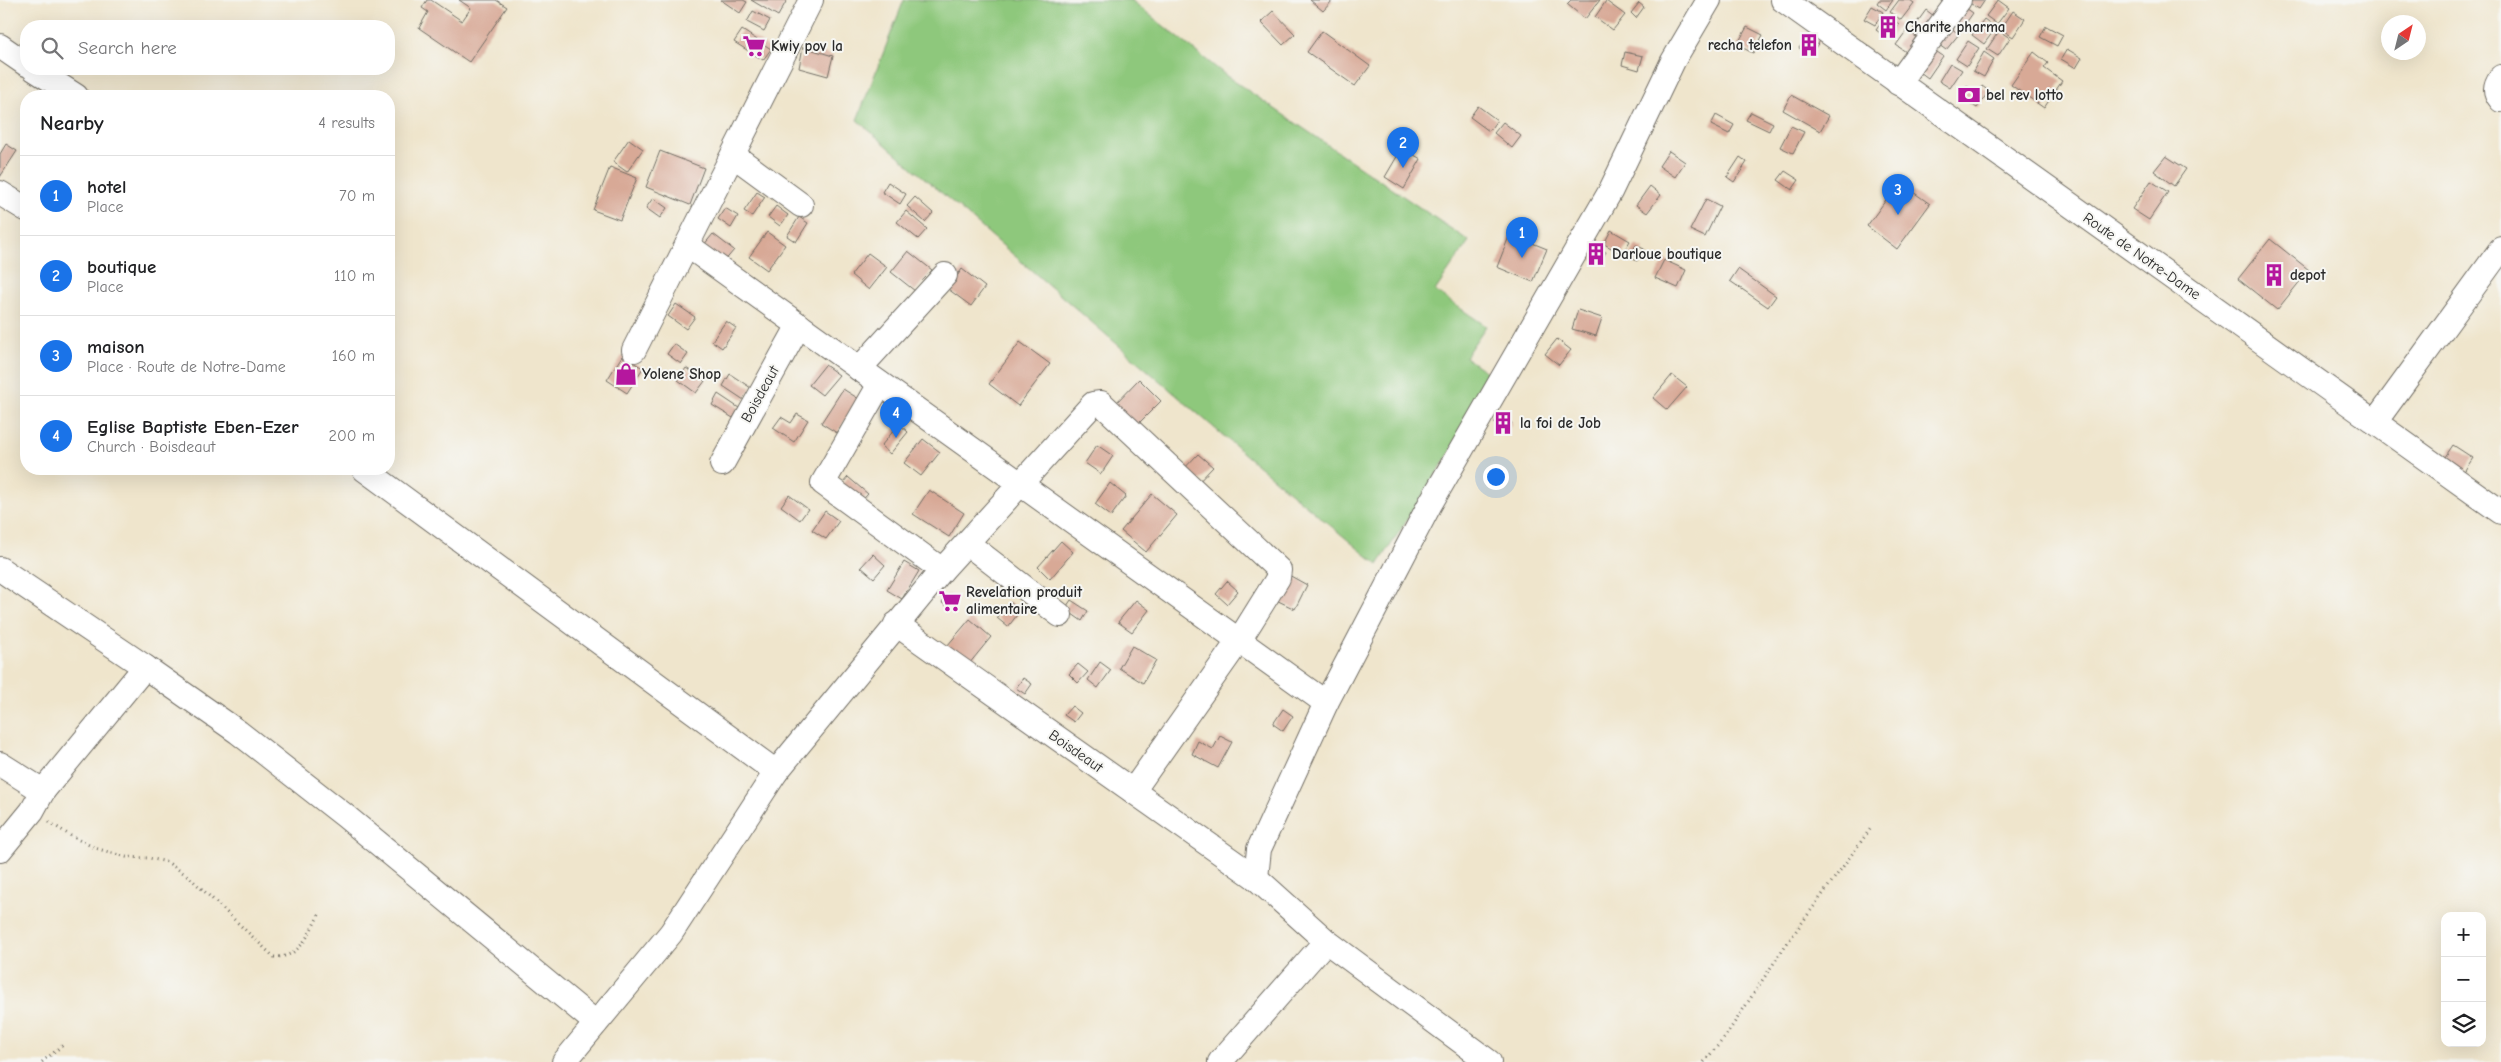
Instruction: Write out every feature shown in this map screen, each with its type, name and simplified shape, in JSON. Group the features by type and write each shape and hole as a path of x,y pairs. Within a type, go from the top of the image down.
{"street":[{"path":"634,350 811,0"},
{"path":"1256,878 1259,849 1326,703 1430,504 1610,192 1673,61 1709,0"},
{"name":"Route de Notre-Dame","path":"1783,0 2501,512"},
{"path":"1898,83 1959,0"},
{"path":"0,46 20,60"},
{"path":"43,75 67,90"},
{"path":"2501,77 2496,83 2496,90 2501,100"},
{"path":"733,155 801,205"},
{"path":"0,193 20,205"},
{"path":"687,245 1326,703"},
{"path":"2375,422 2501,249"},
{"path":"859,369 945,275"},
{"name":"Boisdeaut","path":"722,464 798,325"},
{"path":"880,384 823,483 942,570"},
{"path":"564,1062 671,933 776,772 896,624 942,570 968,544 1093,404 1101,403 1279,570 1278,578 1240,640 1134,791"},
{"path":"372,475 776,772"},
{"path":"968,544 1060,615"},
{"path":"0,569 238,732 337,809 596,1023"},
{"name":"Boisdeaut","path":"896,624 1256,878 1326,941 1489,1062"},
{"path":"0,850 145,667"},
{"path":"0,764 37,801"},
{"path":"1220,1062 1326,941"}],"path":[{"path":"37,801 71,836 95,848 126,857 149,858 167,862 188,876 274,957 286,958 299,948 320,913"},
{"path":"1704,1062 1725,1037 1785,946 1871,828"},
{"path":"42,1062 63,1045"}],"green space":[{"path":"904,0 1131,0 1228,77 1469,241 1435,291 1486,326 1465,357 1497,379 1378,565 1255,463 857,120"}],"building":[{"path":"427,0 431,0 462,21 471,8 459,0 496,0 507,7 469,62 419,28 428,12 422,8"},
{"path":"721,0 743,0 747,2 740,13"},
{"path":"751,0 787,0 778,16"},
{"path":"1310,0 1333,0 1323,11"},
{"path":"1571,0 1600,0 1585,19 1567,4"},
{"path":"1879,0 1893,0 1886,10 1877,3"},
{"path":"1899,0 1910,0 1914,3 1901,20 1890,12"},
{"path":"1969,0 1985,0 1979,9 1968,2"},
{"path":"1998,0 2009,8 1997,24 1986,16"},
{"path":"1606,1 1625,15 1613,30 1595,17"},
{"path":"1639,3 1644,7 1636,18 1631,13"},
{"path":"1872,6 1883,12 1875,25 1864,19"},
{"path":"1963,6 1973,13 1961,30 1951,23"},
{"path":"1926,10 1934,16 1921,34 1913,28"},
{"path":"753,11 770,20 764,31 747,22"},
{"path":"1273,11 1295,34 1283,45 1261,22"},
{"path":"2013,11 2025,19 2013,37 2001,29"},
{"name":"Charite pharma","path":"1887,15 1899,24 1889,39 1876,30"},
{"path":"1984,19 1996,28 1984,44 1972,35"},
{"path":"1948,26 1959,34 1946,50 1935,42"},
{"path":"2046,26 2063,35 2057,46 2040,37"},
{"path":"1747,27 1763,35 1753,53 1737,45"},
{"path":"742,30 771,49 763,60 734,42"},
{"path":"1907,30 1916,37 1906,52 1896,45"},
{"path":"1322,31 1370,66 1355,86 1307,52"},
{"path":"1999,31 2010,38 1998,56 1987,49"},
{"name":"recha telefon","path":"1810,34 1820,41 1809,56 1799,48"},
{"path":"1968,41 1979,48 1967,66 1956,59"},
{"path":"803,47 833,56 828,76 799,68"},
{"path":"1931,48 1943,56 1928,78 1916,69"},
{"path":"2067,49 2082,58 2076,68 2061,59"},
{"path":"1625,52 1643,56 1639,70 1622,65"},
{"path":"1984,52 1994,59 1984,77 1973,71"},
{"path":"2034,52 2048,63 2044,68 2062,81 2044,108 2011,85"},
{"path":"1950,63 1962,70 1950,88 1939,81"},
{"path":"1967,86 1978,93 1982,86 1989,91 1977,108 1961,97"},
{"path":"1791,95 1829,116 1820,131 1783,110"},
{"path":"1478,106 1497,120 1489,131 1470,117"},
{"path":"1751,112 1773,123 1769,131 1746,120"},
{"path":"1716,115 1734,125 1729,134 1711,125"},
{"path":"1503,122 1521,136 1512,148 1494,133"},
{"path":"1791,126 1804,132 1793,153 1780,147"},
{"path":"629,139 643,149 627,172 613,162"},
{"path":"6,144 17,151 0,177 0,154"},
{"path":"1402,148 1421,159 1404,189 1385,177"},
{"path":"660,151 704,168 690,205 646,187"},
{"path":"1669,151 1685,162 1675,177 1659,166"},
{"path":"2166,156 2186,169 2174,186 2154,171"},
{"path":"1740,157 1747,162 1734,182 1727,177"},
{"path":"610,167 637,178 620,220 593,210"},
{"path":"1785,171 1799,180 1792,190 1778,180"},
{"path":"2151,181 2168,192 2149,220 2132,209"},
{"path":"888,182 906,194 900,204 882,192"},
{"path":"1899,182 1930,204 1897,249 1867,226"},
{"path":"1650,186 1661,195 1647,213 1636,205"},
{"path":"757,192 765,197 752,216 744,211"},
{"path":"915,197 933,213 925,222 907,206"},
{"path":"653,198 667,208 660,218 646,208"},
{"path":"1706,199 1720,206 1705,237 1690,230"},
{"path":"776,206 788,215 780,226 768,217"},
{"path":"725,208 738,216 731,228 718,219"},
{"path":"906,211 927,229 918,239 897,222"},
{"path":"799,217 808,223 796,242 787,236"},
{"path":"1611,230 1630,241 1622,254 1604,244"},
{"path":"767,232 785,245 767,270 749,257"},
{"path":"713,234 734,250 723,263 703,246"},
{"path":"1510,234 1547,249 1533,282 1497,267"},
{"name":"depot","path":"2270,239 2309,270 2277,310 2238,279"},
{"name":"Darloue boutique","path":"1593,244 1606,252 1599,264 1585,256"},
{"path":"1636,245 1644,249 1637,261 1629,257"},
{"path":"908,251 932,270 915,291 891,272"},
{"path":"868,253 887,267 869,290 851,275"},
{"path":"1664,260 1686,270 1678,288 1655,278"},
{"path":"962,269 985,287 971,306 948,289"},
{"path":"1738,269 1776,296 1768,307 1730,281"},
{"path":"676,304 695,317 686,329 668,316"},
{"path":"1578,310 1602,318 1596,336 1572,329"},
{"path":"726,321 736,328 722,348 712,341"},
{"path":"1557,339 1571,350 1559,365 1545,354"},
{"path":"1020,342 1050,364 1018,406 989,384"},
{"path":"674,344 688,354 681,364 667,354"},
{"path":"622,356 643,368 627,393 607,380"},
{"path":"825,365 839,375 822,395 809,385"},
{"path":"686,368 705,381 696,393 678,380"},
{"path":"730,374 751,388 744,400 723,386"},
{"path":"1672,375 1687,387 1667,410 1653,398"},
{"path":"1139,379 1161,401 1135,427 1113,406"},
{"path":"843,389 859,399 837,433 821,423"},
{"path":"718,394 739,408 733,418 712,405"},
{"path":"797,414 808,420 794,442 773,428 781,417 791,423"},
{"name":"la foi de Job","path":"1500,415 1512,423 1507,431 1494,423"},
{"path":"899,424 908,432 890,454 881,446"},
{"path":"923,439 940,452 921,476 904,463"},
{"path":"1097,445 1113,456 1101,474 1085,463"},
{"path":"2453,445 2473,458 2461,476 2441,463"},
{"path":"1198,454 1213,467 1194,487 1180,473"},
{"path":"848,477 868,494 858,505 838,489"},
{"path":"1110,483 1126,496 1111,516 1095,504"},
{"path":"929,490 964,513 949,537 913,514"},
{"path":"1152,494 1177,515 1146,552 1121,531"},
{"path":"789,495 808,509 800,520 781,506"},
{"path":"825,511 839,521 826,539 812,530"},
{"path":"1061,541 1073,552 1050,579 1038,567"},
{"path":"873,554 885,565 874,578 861,567"},
{"path":"904,562 919,571 902,599 887,590"},
{"path":"1287,574 1307,585 1295,609 1274,599"},
{"path":"1227,581 1238,591 1227,604 1216,594"},
{"path":"948,594 958,600 952,609 942,603"},
{"path":"1071,600 1088,611 1082,621 1065,609"},
{"path":"1136,600 1149,610 1132,632 1118,622"},
{"path":"1010,602 1020,611 1008,627 997,618"},
{"path":"970,619 991,637 969,664 947,646"},
{"path":"1132,646 1156,660 1143,683 1119,668"},
{"path":"1100,662 1111,670 1098,688 1088,680"},
{"path":"1078,664 1088,672 1078,683 1069,674"},
{"path":"1023,678 1032,684 1025,694 1016,688"},
{"path":"1072,706 1081,713 1074,722 1064,715"},
{"path":"1283,709 1293,716 1283,731 1273,724"},
{"path":"1220,736 1232,742 1218,768 1192,754 1198,741 1213,749"}],"place":[{"name":"Charite pharma","path":"1888,27"},
{"name":"recha telefon","path":"1809,45"},
{"name":"Kwiy pov la","path":"754,46"},
{"name":"bel rev lotto","path":"1969,95"},
{"name":"boutique","path":"1403,168"},
{"name":"maison","path":"1898,215"},
{"name":"Darloue boutique","path":"1596,254"},
{"name":"hotel","path":"1522,258"},
{"name":"depot","path":"2274,275"},
{"name":"Yolene Shop","path":"626,374"},
{"name":"la foi de Job","path":"1503,423"},
{"name":"Eglise Baptiste Eben-Ezer","path":"896,438"},
{"name":"Revelation produit alimentaire","path":"950,601"}]}
